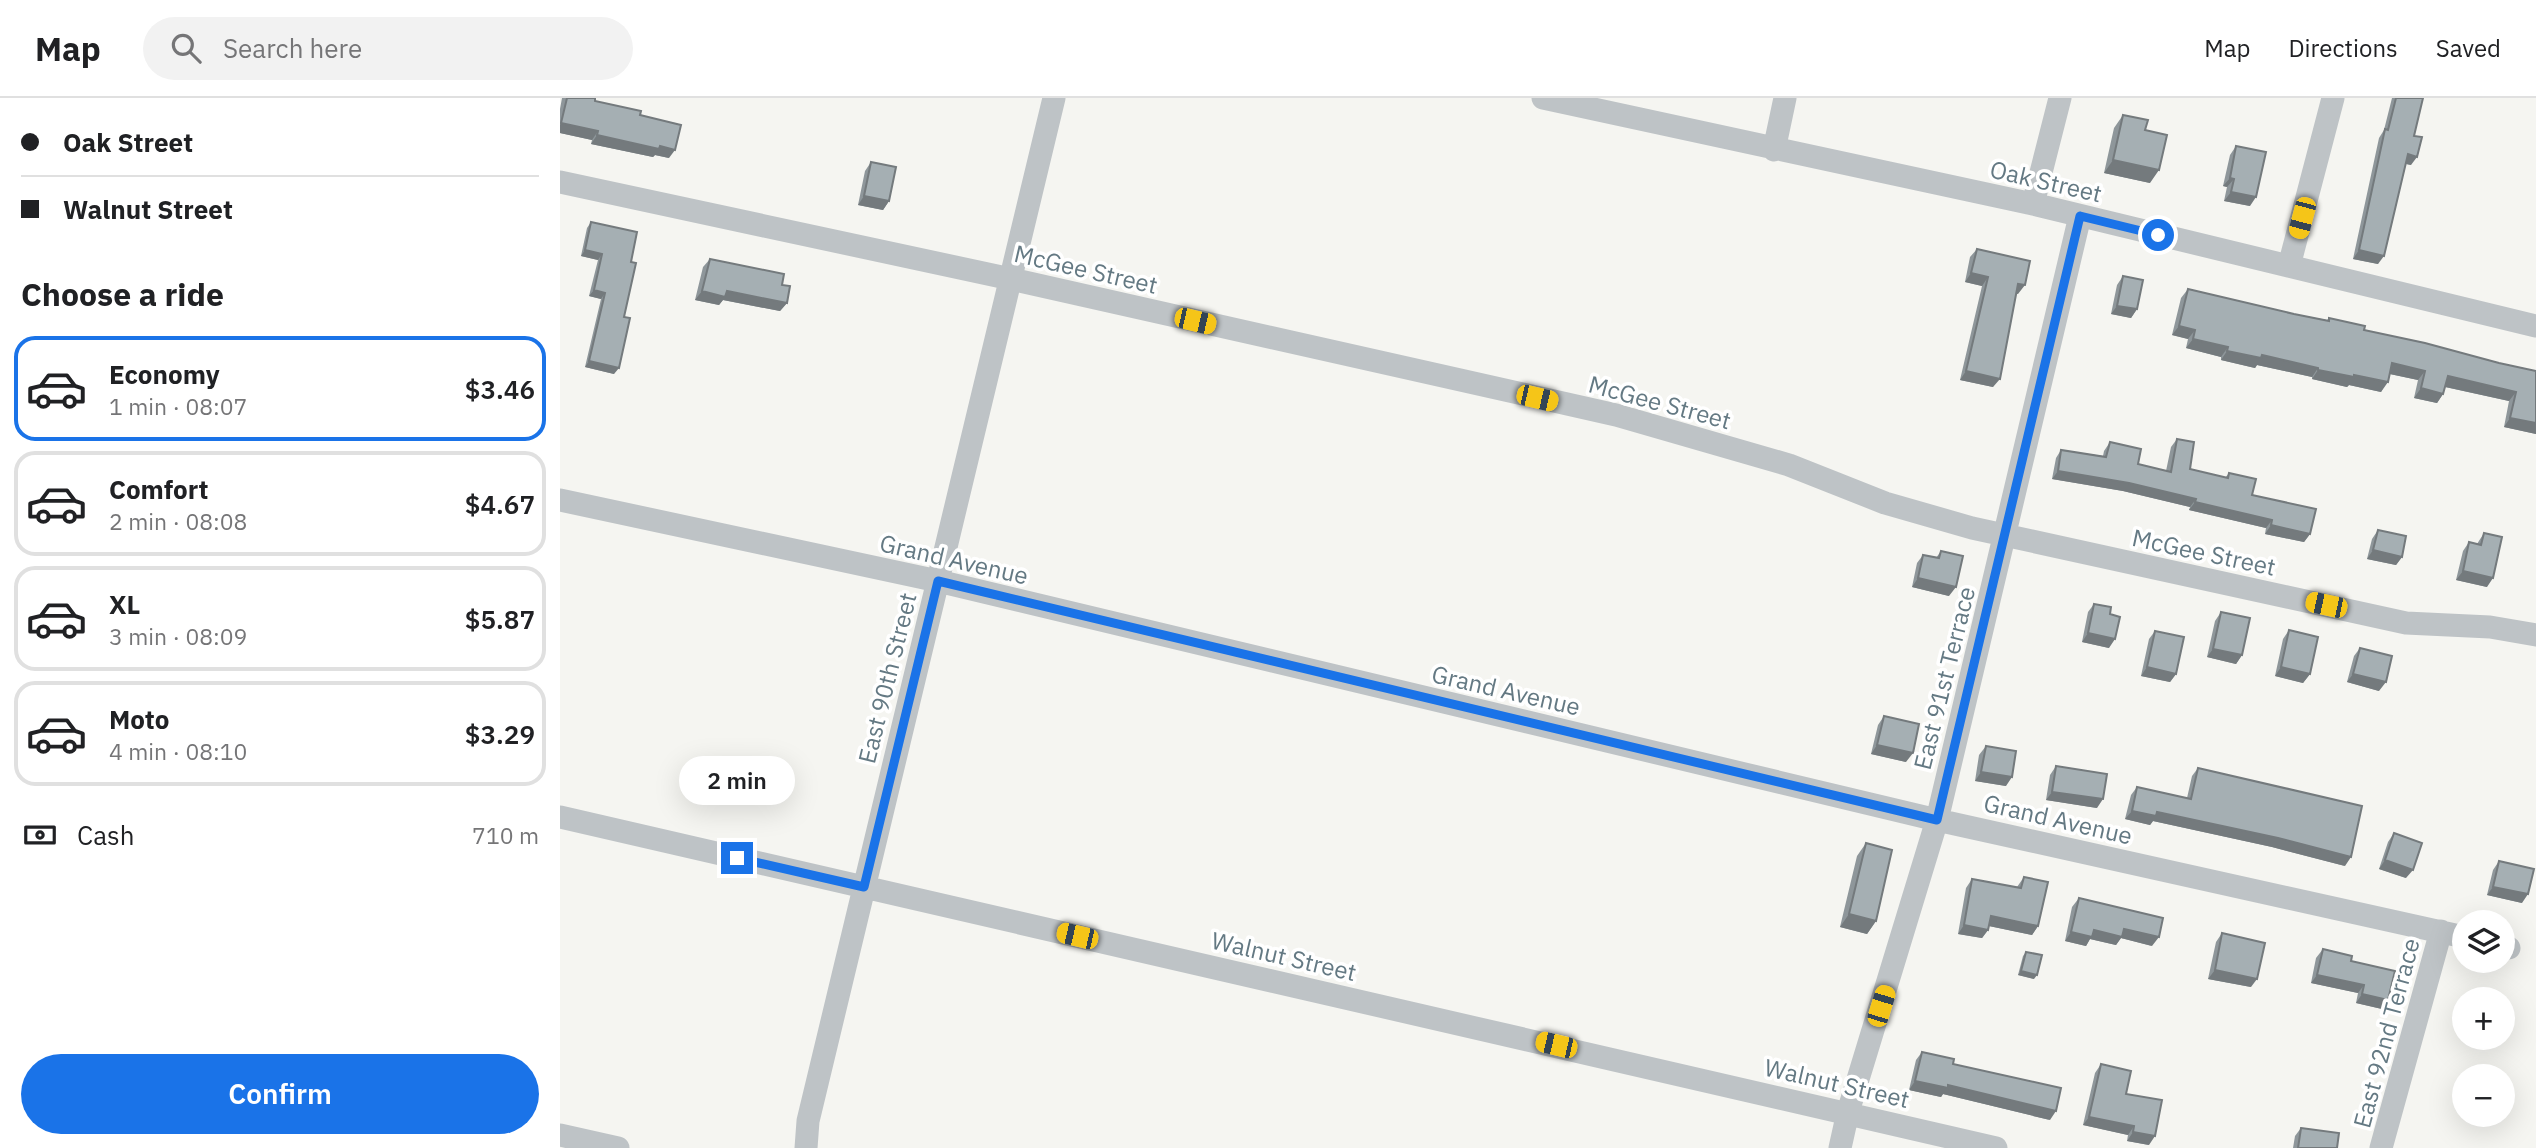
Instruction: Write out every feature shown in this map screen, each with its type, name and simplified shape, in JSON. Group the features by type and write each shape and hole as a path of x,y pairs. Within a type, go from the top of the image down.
{"street":[{"name":"East 90th Street","path":"806,1148 808,1121 1054,98"},
{"name":"Oak Street","path":"1542,98 2033,204 2536,326"},
{"path":"1774,149 1785,98"},
{"path":"2033,204 2060,98"},
{"path":"2289,266 2333,98"},
{"name":"McGee Street","path":"560,182 1011,279 1616,415 1789,465 1885,503 2006,535 2406,623 2490,627 2536,635"},
{"name":"East 91st Terrace","path":"1840,1148 1848,1112 1937,820 2080,216"},
{"name":"Grand Avenue","path":"560,500 938,581 1937,820 2452,934"},
{"name":"Walnut Street","path":"560,817 1996,1148"},
{"name":"East 92nd Terrace","path":"2381,1148 2441,931"},
{"path":"560,1135 592,1145 618,1148"}],"building":[{"path":"567,98 595,98 595,101 641,111 640,115 681,125 675,150 597,135 598,131 561,123"},
{"path":"2396,98 2423,98 2414,136 2422,137 2417,157 2408,154 2384,256 2359,250 2385,129 2388,130"},
{"path":"2123,115 2148,120 2145,130 2167,135 2159,170 2113,160"},
{"path":"2236,146 2266,152 2256,197 2231,192 2234,179 2230,178"},
{"path":"871,162 896,167 889,201 864,196"},
{"path":"591,222 637,232 631,262 636,263 624,317 630,318 619,368 589,361 605,293 594,290 602,254 585,250"},
{"path":"1977,249 2030,261 2025,285 2018,284 2000,379 1966,371 1988,277 1971,273"},
{"path":"710,259 784,274 782,285 790,286 787,303 727,291 725,297 702,291"},
{"path":"2123,276 2143,280 2137,309 2117,306"},
{"path":"2188,289 2294,314 2365,326 2364,330 2536,371 2536,423 2510,418 2516,392 2448,376 2443,394 2421,388 2425,371 2392,363 2388,382 2318,370 2262,355 2261,358 2227,351 2228,347 2193,339 2195,330 2179,326"},
{"path":"2177,439 2194,442 2190,469 2228,478 2229,473 2256,479 2252,495 2316,509 2310,534 2271,525 2272,520 2195,502 2196,499 2129,483 2058,471 2061,450 2106,457 2110,442 2141,449 2138,464 2171,472"},
{"path":"2378,530 2406,536 2402,557 2373,550"},
{"path":"2484,533 2502,537 2493,578 2463,571 2469,542 2481,545"},
{"path":"1941,551 1963,556 1956,587 1918,578 1923,555 1939,558"},
{"path":"2094,604 2111,607 2110,614 2120,617 2115,639 2088,633"},
{"path":"2221,612 2250,618 2242,655 2213,649"},
{"path":"2289,630 2318,637 2310,674 2281,667"},
{"path":"2155,631 2184,637 2176,674 2147,667"},
{"path":"2360,648 2392,656 2386,682 2353,674"},
{"path":"1884,716 1919,724 1913,753 1877,745"},
{"path":"1986,746 2016,751 2012,777 1981,772"},
{"path":"2056,766 2107,774 2103,799 2052,792"},
{"path":"2198,768 2362,806 2351,857 2157,812 2156,816 2132,811 2137,787 2191,799"},
{"path":"2394,833 2422,843 2413,870 2385,860"},
{"path":"1866,843 1892,850 1876,921 1849,914"},
{"path":"2499,861 2534,869 2528,894 2493,887"},
{"path":"2024,877 2048,882 2038,926 1991,916 1988,930 1964,925 1972,879 2021,888"},
{"path":"2079,898 2163,918 2159,937 2124,929 2122,937 2094,930 2092,937 2071,932"},
{"path":"2222,933 2265,943 2257,979 2215,970"},
{"path":"2323,949 2352,956 2351,961 2395,971 2388,1000 2362,994 2364,985 2317,975"},
{"path":"2026,952 2042,955 2037,975 2021,971"},
{"path":"1922,1052 1954,1059 1953,1064 2061,1088 2056,1111 1948,1085 1948,1088 1915,1081"},
{"path":"2101,1064 2131,1071 2126,1094 2162,1100 2155,1136 2133,1132 2134,1126 2089,1117"},
{"path":"2301,1128 2339,1133 2337,1148 2298,1148"}],"route":[{"path":"737,858 864,887 938,581 1937,820 2080,216 2158,235"}]}
